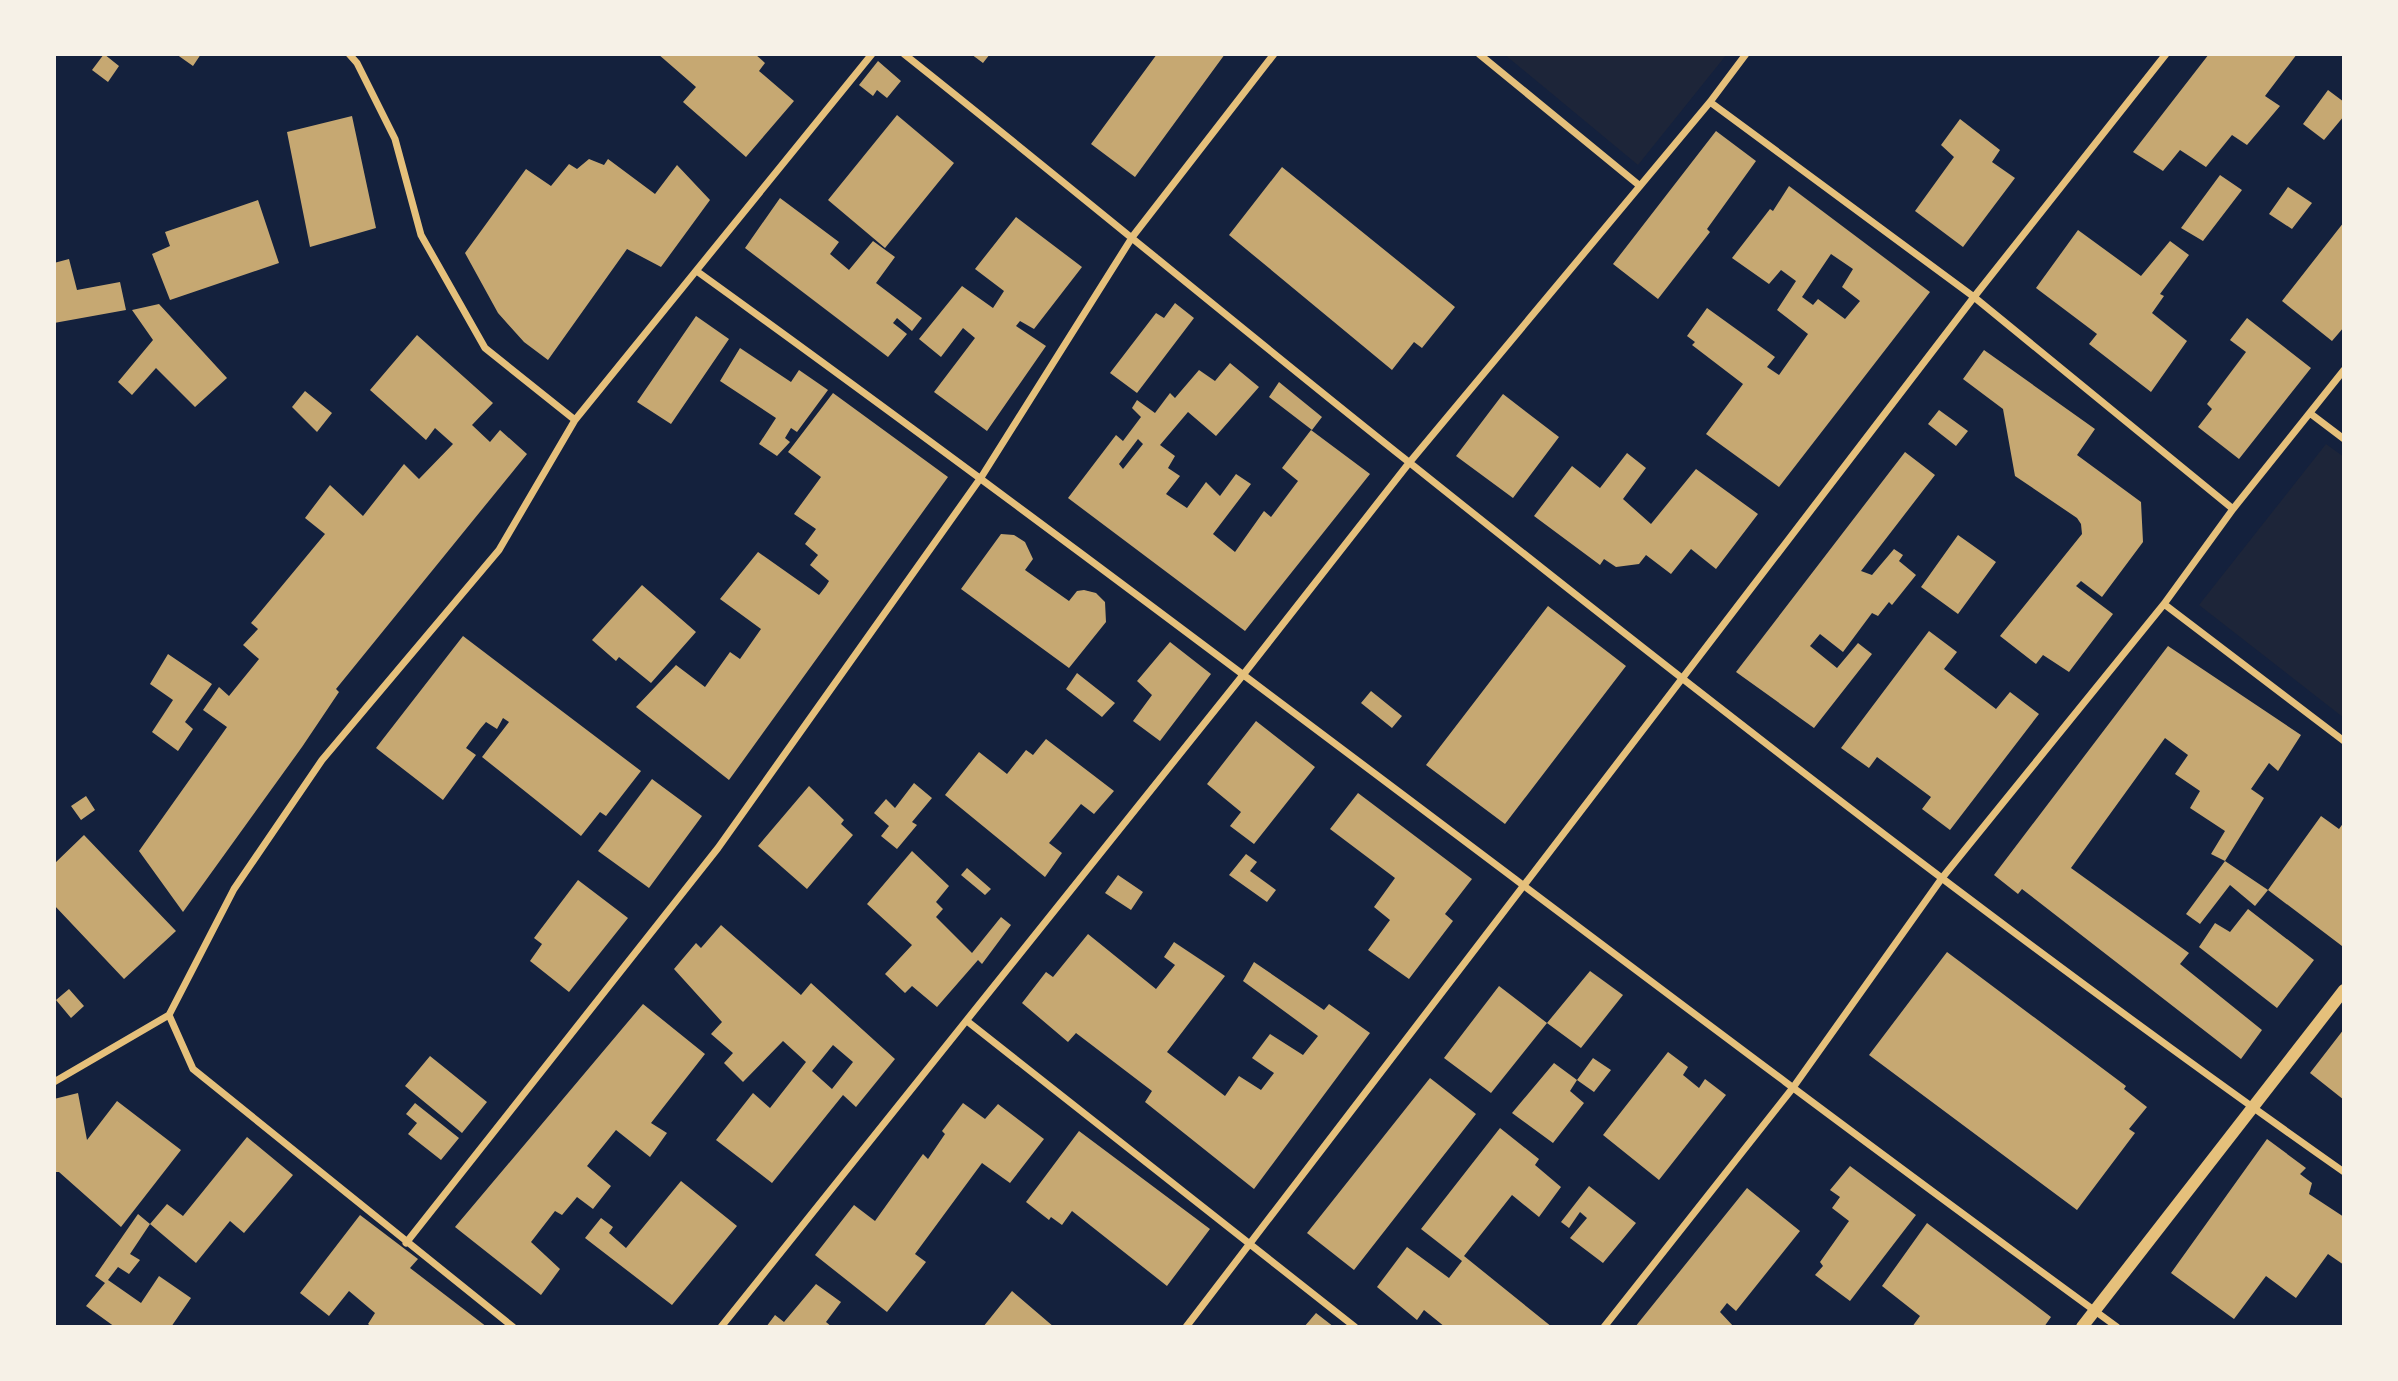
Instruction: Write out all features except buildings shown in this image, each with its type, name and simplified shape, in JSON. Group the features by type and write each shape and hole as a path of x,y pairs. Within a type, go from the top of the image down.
{"street":[{"path":"349,54 357,63 395,139 421,234 485,348 575,420"},
{"path":"54,1082 169,1015 234,889 314,771 499,551 575,420 698,272 872,54"},
{"path":"904,54 1133,236 1409,463 1942,878 2344,1172"},
{"path":"406,1243 718,848 982,476 1133,236 1274,54"},
{"path":"1479,54 1640,186"},
{"path":"721,1327 1243,675 1409,463 1710,102 1746,54"},
{"path":"1186,1327 1974,298 2166,54"},
{"path":"1710,102 1974,298 2233,509"},
{"path":"698,272 982,476 1524,889 2117,1327"},
{"path":"1604,1327 1792,1089 1942,878 2164,604 2233,509 2344,370"},
{"path":"2311,414 2344,439"},
{"path":"2164,604 2344,741"},
{"path":"2082,1327 2344,990"},
{"path":"169,1015 193,1069 513,1327"},
{"path":"967,1021 1355,1327"}],"shaded area":[{"path":"1504,54 1727,54 1638,165"},
{"path":"2326,444 2344,457 2344,718 2199,605"}]}
